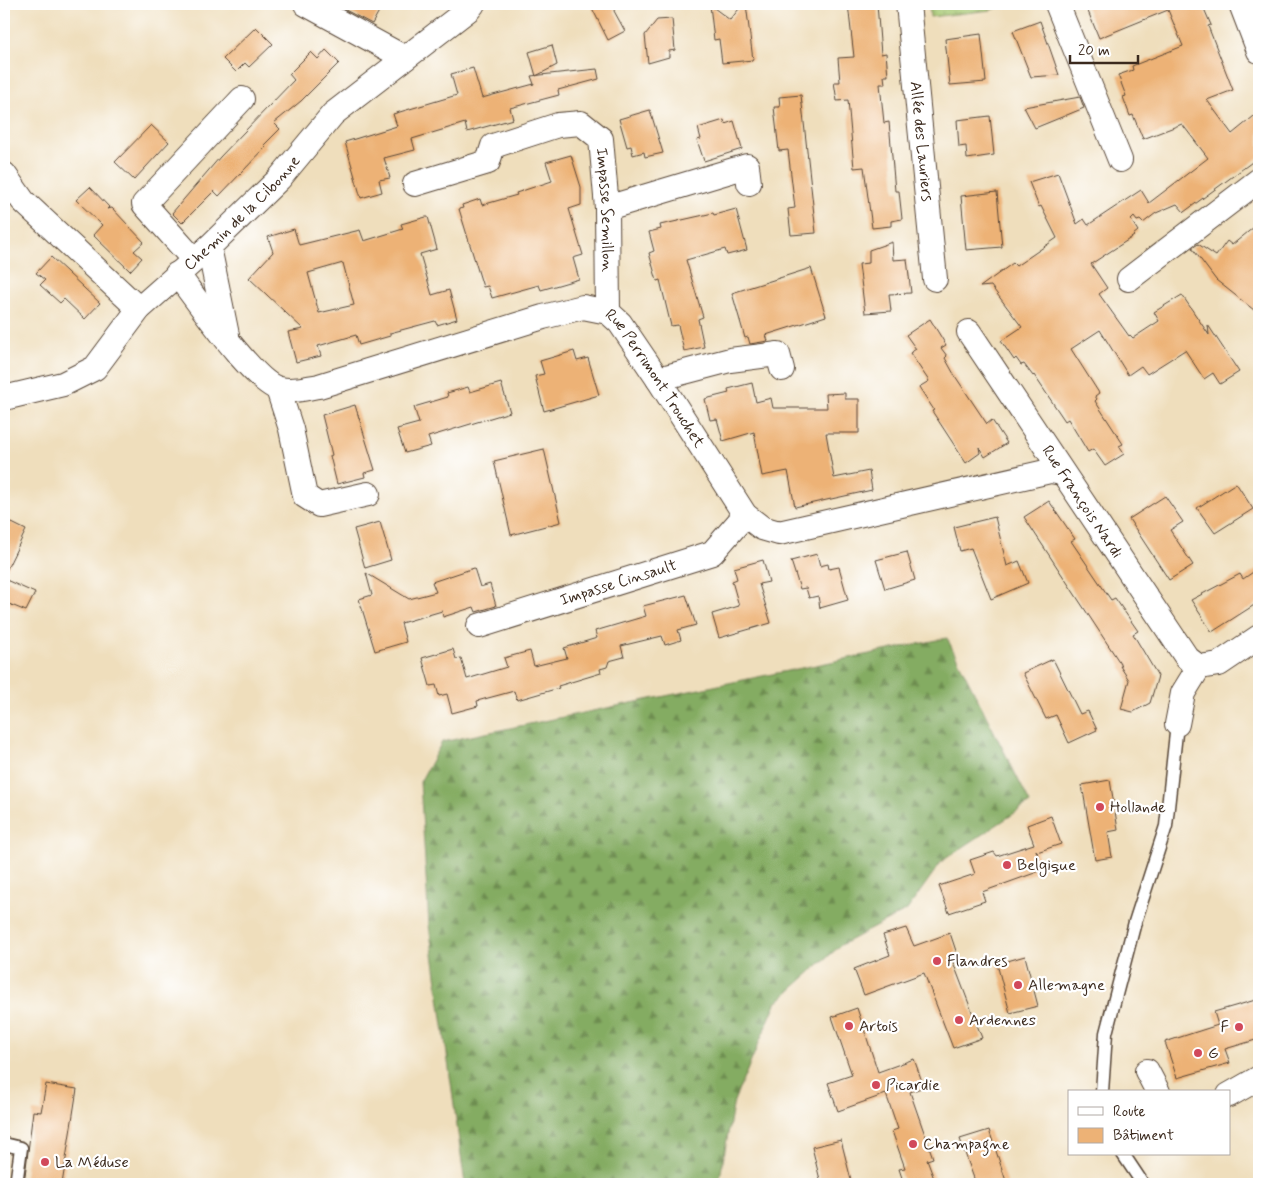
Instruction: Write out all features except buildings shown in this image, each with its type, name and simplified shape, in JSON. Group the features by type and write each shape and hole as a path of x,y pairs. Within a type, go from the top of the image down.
{"street":[{"path":"306,4 405,58"},
{"name":"Chemin de la Cibonne","path":"4,398 63,384 95,368 139,309 194,260 279,179 332,114 473,4"},
{"name":"Allée des Lauriers","path":"908,4 935,279"},
{"path":"1057,4 1120,160"},
{"path":"1241,4 1259,51"},
{"path":"242,100 144,204 194,260 228,342 260,377 278,389 291,429 305,496 319,505 368,494"},
{"name":"Impasse Semillon","path":"415,184 488,162 492,146 558,125 581,123 601,139 607,208 608,312"},
{"path":"607,208 747,166 749,183"},
{"path":"4,174 23,201 139,309"},
{"path":"1129,279 1259,180"},
{"path":"194,260 228,342"},
{"name":"Rue Perrimont Trouchet","path":"278,389 294,390 319,386 543,317 583,307 608,312 620,322 745,515 762,528 779,533 1050,471 1062,473"},
{"name":"Rue François Nardi","path":"969,332 1187,658 1199,667"},
{"path":"658,379 730,360 778,354 782,370"},
{"name":"Impasse Cinsault","path":"479,626 712,552 745,515"},
{"path":"1177,724 1183,693 1199,667 1219,664 1259,637"},
{"path":"1230,1094 1259,1078"}],"lane":[{"path":"1102,1090 1106,1033 1135,922 1166,826 1177,724"},
{"path":"4,1144 20,1148 16,1184"},
{"path":"1124,1156 1142,1184"}],"green space":[{"path":"929,4 1008,4 991,10 930,17"},
{"path":"947,638 1030,803 942,861 907,910 841,945 776,1003 734,1101 719,1183 465,1184 429,925 420,782 442,742"}],"place":[{"name":"Hollande","path":"1100,807"},
{"name":"Belgique","path":"1007,865"},
{"name":"Flandres","path":"937,961"},
{"name":"Allemagne","path":"1018,985"},
{"name":"Ardennes","path":"959,1020"},
{"name":"Artois","path":"849,1026"},
{"name":"F","path":"1239,1027"},
{"name":"G","path":"1198,1053"},
{"name":"Picardie","path":"876,1085"},
{"name":"Champagne","path":"913,1144"},
{"name":"La Méduse","path":"45,1162"}]}
